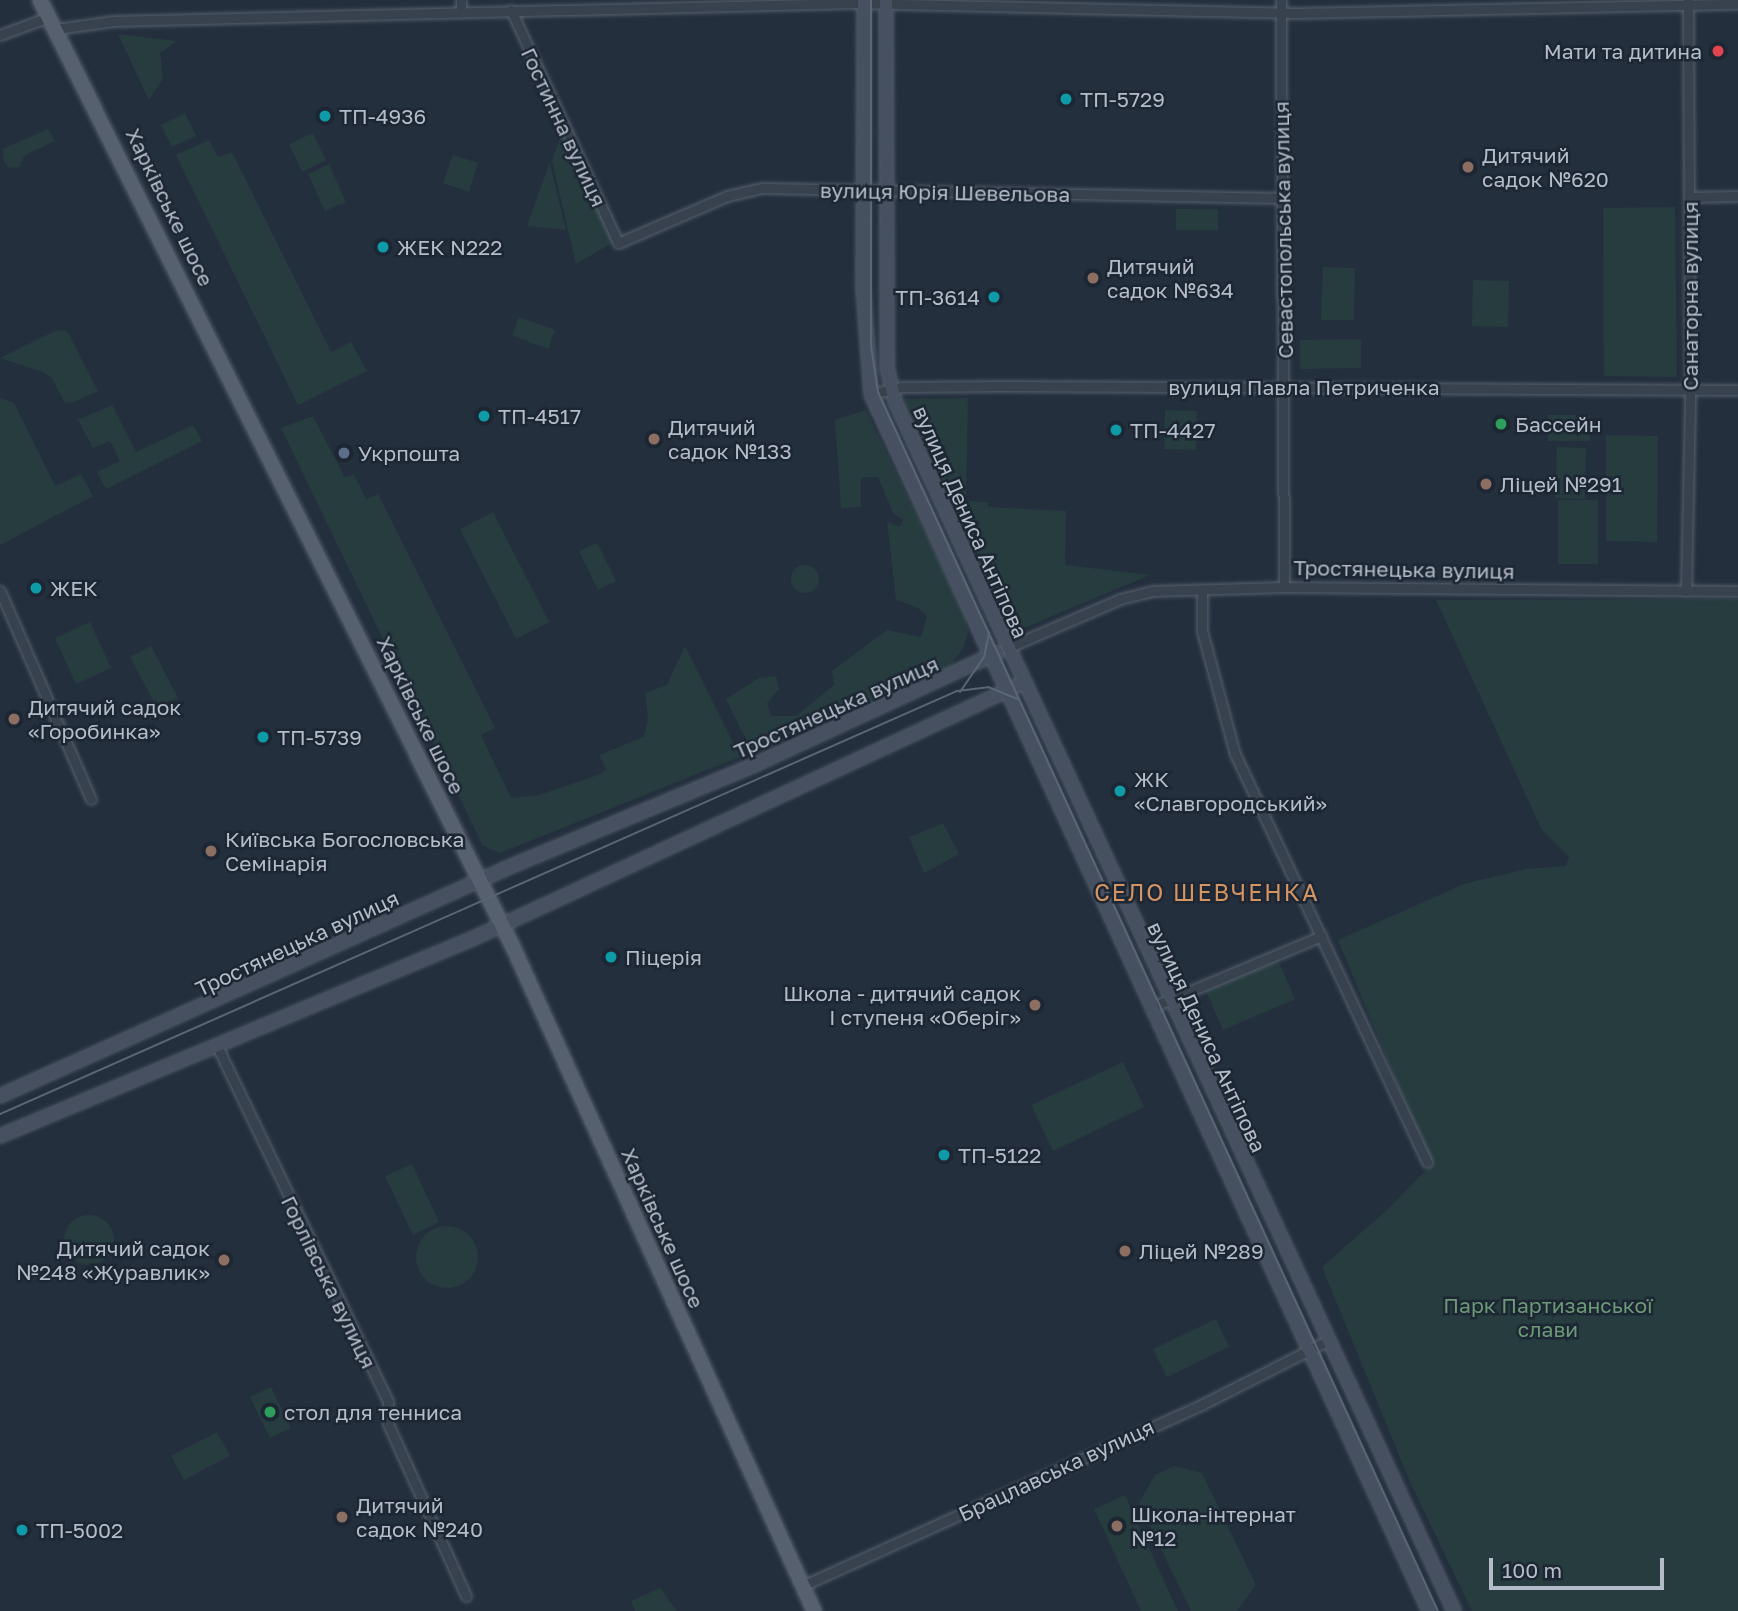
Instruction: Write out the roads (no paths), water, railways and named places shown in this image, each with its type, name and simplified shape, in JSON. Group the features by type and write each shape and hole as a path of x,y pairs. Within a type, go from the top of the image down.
{"main road":[{"name":"Харківське шосе","path":"40,0 502,925 814,1611"}],"street":[{"path":"461,0 461,11"},
{"name":"Севастопольська вулиця","path":"1281,0 1284,586"},
{"path":"0,35 53,23 863,2 1281,13 1688,2 1738,4"},
{"name":"вулиця Дениса Антіпова","path":"863,2 865,360 871,394 1150,1008 1429,1611"},
{"name":"вулиця Дениса Антіпова","path":"886,2 886,192 891,389 1169,1000 1454,1611"},
{"name":"Санаторна вулиця","path":"1686,591 1690,389 1688,2"},
{"name":"Гостинна вулиця","path":"511,10 618,243"},
{"name":"вулиця Юрія Шевельова","path":"618,243 727,196 763,188 1283,198"},
{"path":"1689,197 1738,196"},
{"name":"вулиця Павла Петриченка","path":"871,394 891,389 1285,387 1738,390"},
{"name":"Тростянецька вулиця","path":"0,1097 478,880 764,761 1007,648 1120,599 1152,592 1284,586 1738,591"},
{"path":"1202,590 1202,631 1235,754 1427,1162"},
{"path":"0,592 91,799"},
{"path":"0,1136 502,925 1023,683"},
{"path":"1150,1008 1321,936"},
{"name":"Горлівська вулиця","path":"217,1046 388,1402 388,1423 466,1596"},
{"name":"Брацлавська вулиця","path":"802,1586 1203,1404 1327,1341"}],"tram line":[{"path":"871,0 871,346 878,392 1438,1611"},
{"path":"960,692 984,657 989,633"},
{"path":"0,1114 957,691 988,687 1018,699"}],"place":[{"name":"Мати та дитина","path":"1718,51"},
{"name":"ТП-5729","path":"1066,99"},
{"name":"ТП-4936","path":"325,116"},
{"name":"Дитячий садок №620","path":"1468,167"},
{"name":"ЖЕК N222","path":"383,247"},
{"name":"Дитячий садок №634","path":"1093,278"},
{"name":"ТП-3614","path":"994,297"},
{"name":"ТП-4517","path":"484,416"},
{"name":"Бассейн","path":"1501,424"},
{"name":"ТП-4427","path":"1116,430"},
{"name":"Дитячий садок №133","path":"654,439"},
{"name":"Укрпошта","path":"344,453"},
{"name":"Ліцей №291","path":"1486,484"},
{"name":"ЖЕК","path":"36,588"},
{"name":"Дитячий садок «Горобинка»","path":"14,719"},
{"name":"ТП-5739","path":"263,737"},
{"name":"ЖК «Славгородський»","path":"1120,791"},
{"name":"Київська Богословська Семінарія","path":"211,851"},
{"name":"Піцерія","path":"611,957"},
{"name":"Школа - дитячий садок І ступеня «Оберіг»","path":"1035,1005"},
{"name":"ТП-5122","path":"944,1155"},
{"name":"Ліцей №289","path":"1125,1251"},
{"name":"Дитячий садок №248 «Журавлик»","path":"224,1260"},
{"name":"стол для тенниса","path":"270,1412"},
{"name":"Дитячий садок №240","path":"342,1517"},
{"name":"Школа-інтернат №12","path":"1117,1526"},
{"name":"ТП-5002","path":"22,1530"}],"district":[{"name":"СЕЛО ШЕВЧЕНКА","path":"1207,892"}],"park label":[{"name":"Парк Партизанської слави","path":"1548,1317"}]}
